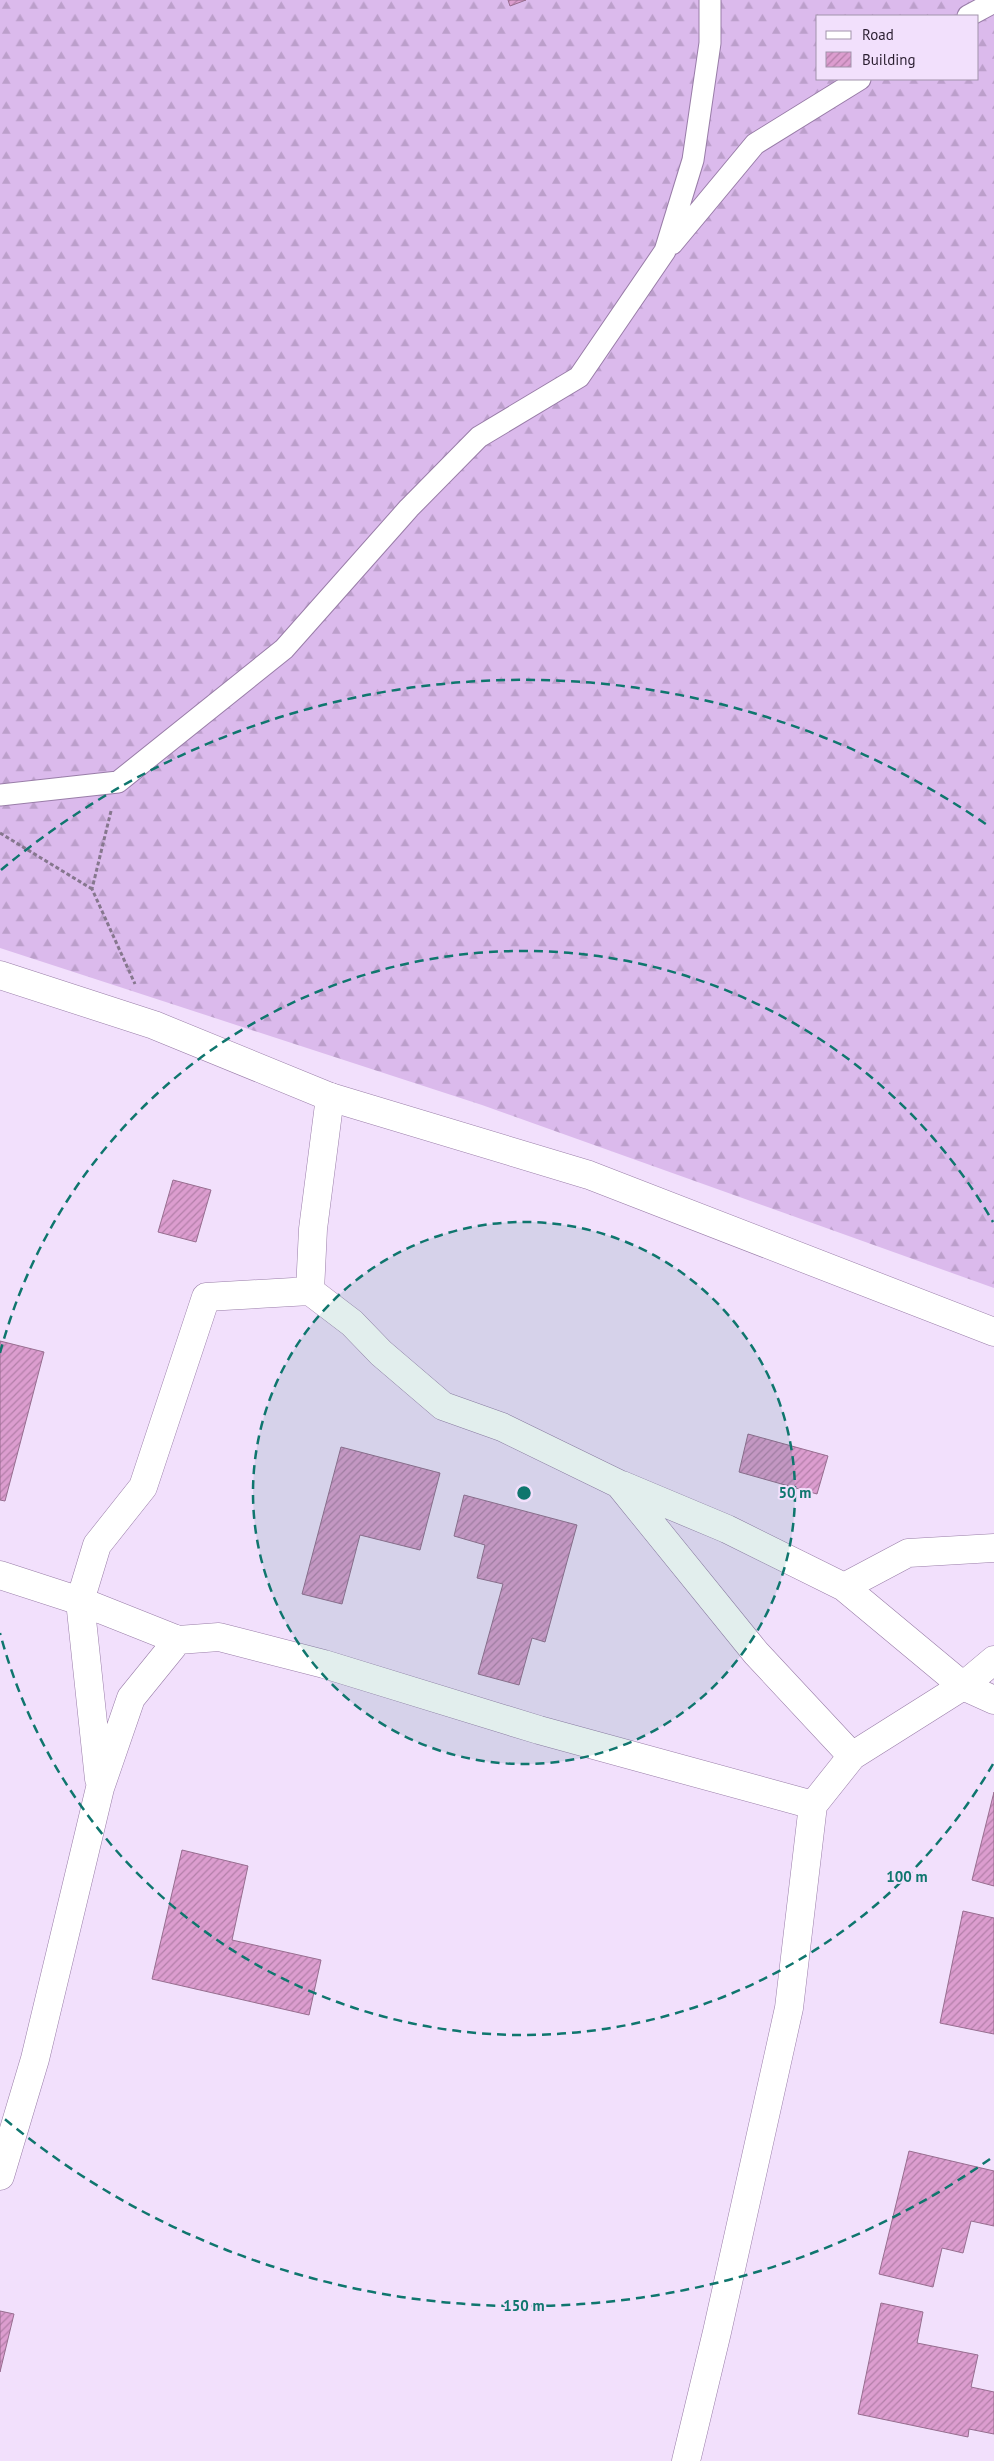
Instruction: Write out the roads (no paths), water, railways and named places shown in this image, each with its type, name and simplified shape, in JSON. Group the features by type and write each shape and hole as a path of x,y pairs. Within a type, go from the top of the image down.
{"street":[{"path":"0,975 154,1025 330,1097 589,1175 994,1332"},
{"path":"310,1292 314,1229 330,1097"},
{"path":"100,1788 80,1601 97,1545 143,1486 206,1297 310,1292 352,1322 381,1353 443,1406 502,1427 619,1484 727,1529 844,1587 962,1686 994,1700"},
{"path":"619,1484 756,1653 852,1756"},
{"path":"844,1587 908,1552 994,1548"},
{"path":"0,1575 80,1601 178,1640 219,1637 324,1664 539,1730 812,1805"},
{"path":"0,2176 35,2059 100,1788 131,1698 178,1640"},
{"path":"686,2461 717,2332 789,2008 812,1805 852,1756 962,1686 994,1660"}],"lane":[{"path":"665,252 693,160 710,43 710,0"},
{"path":"970,15 994,2"},
{"path":"0,795 118,782 284,649 409,508 479,437 579,377 665,252 755,144 858,80"}]}
